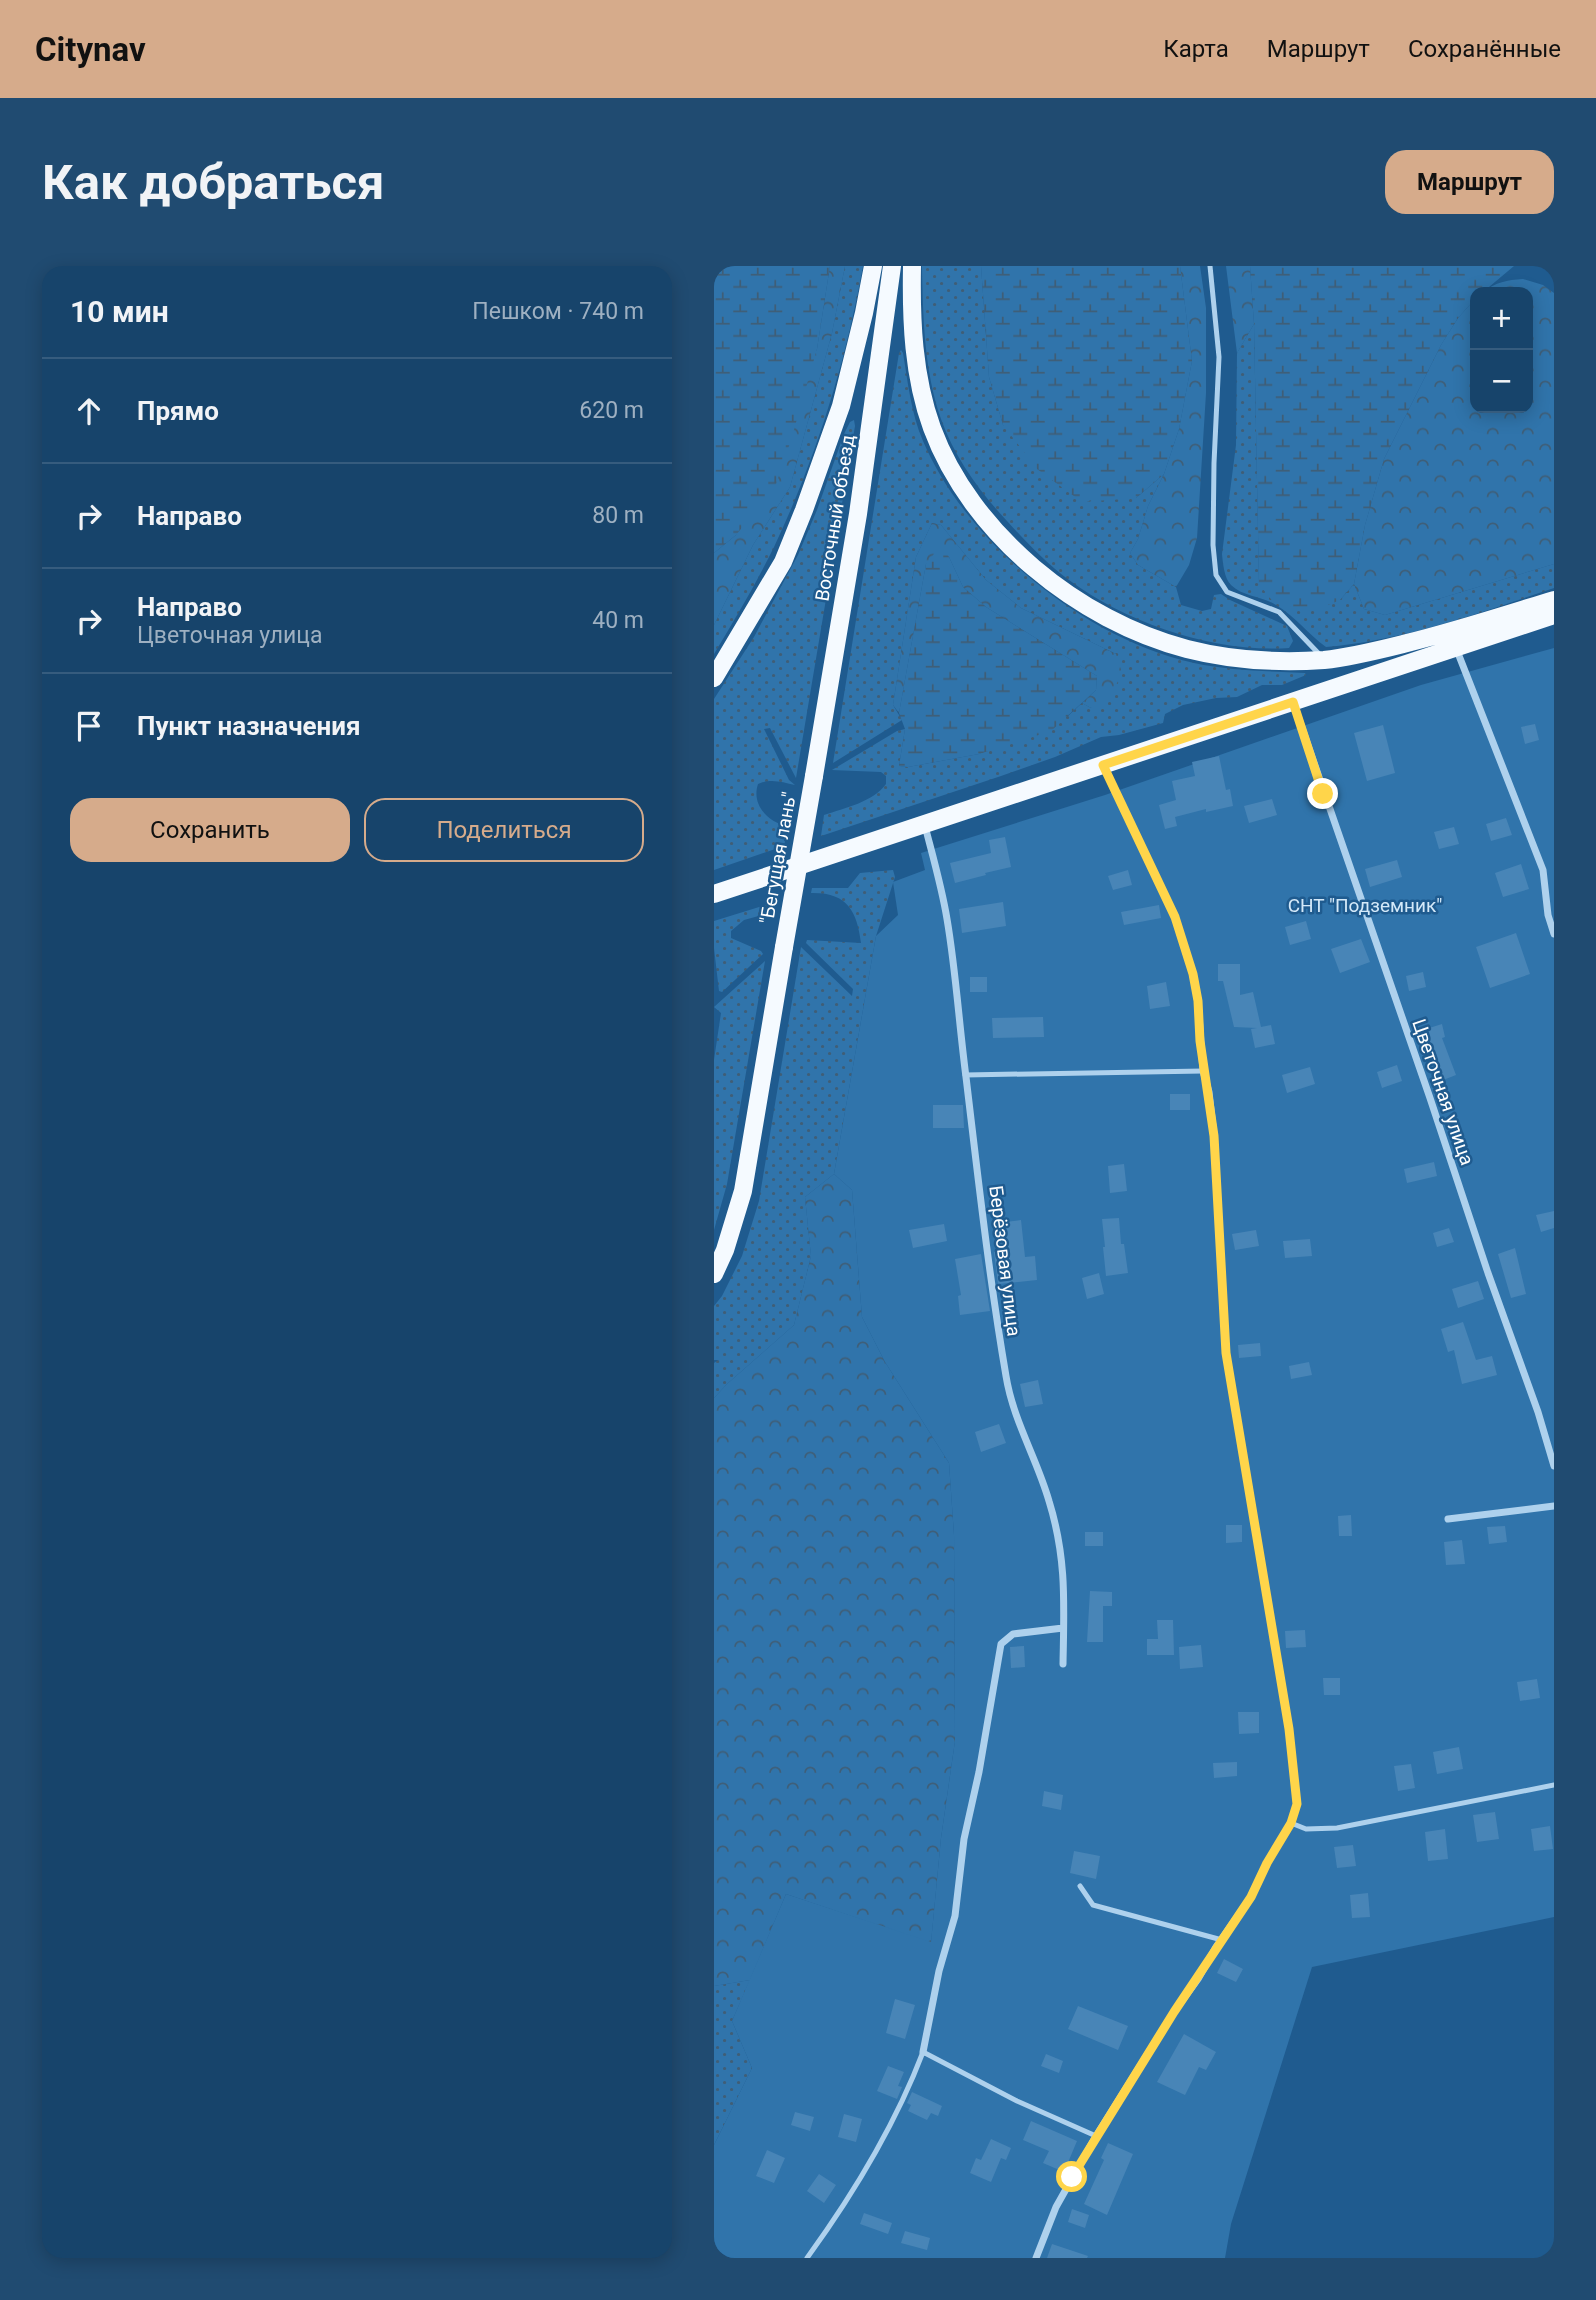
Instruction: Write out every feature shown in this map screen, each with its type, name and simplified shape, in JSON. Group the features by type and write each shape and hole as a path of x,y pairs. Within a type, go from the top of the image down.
{"main road":[{"path":"714,678 783,562 804,510 841,406 862,326 873,266"},
{"name":"Восточный объезд","path":"814,776 858,514 892,266"},
{"path":"912,266 918,374 932,429 945,457 981,514 1003,539 1066,593 1096,611 1145,634 1186,649 1235,658 1325,660 1368,653 1451,632 1554,600"},
{"path":"714,894 1554,615"},
{"name":"\"Бегущая лань\"","path":"714,1274 725,1250 743,1191 814,776"}],"street":[{"path":"1456,648 1543,870 1550,891 1548,915 1554,934"},
{"name":"Цветочная улица","path":"1293,702 1538,1412 1554,1466"},
{"path":"1036,2258 1056,2207 1096,2136 1251,1897 1291,1823 1297,1804 1289,1729 1226,1353 1214,1136 1203,1071 1198,1001 1184,943 1167,900 1103,765"},
{"name":"Берёзовая улица","path":"925,824 954,963 994,1308 1007,1385 1035,1458 1059,1539 1064,1580 1063,1664"},
{"path":"1448,1519 1554,1506"},
{"path":"923,2052 939,1971 955,1916 964,1839 1002,1644 1013,1634 1063,1628"}],"lane":[{"path":"1210,266 1219,358 1213,477 1216,576 1227,592 1279,612 1325,660"},
{"path":"965,1076 1203,1071"},
{"path":"1291,1823 1306,1829 1336,1828 1554,1785"},
{"path":"1080,1886 1093,1905 1222,1940"},
{"path":"807,2258 844,2204 909,2087 923,2052 1017,2101 1096,2136"}],"green space":[{"path":"714,266 830,266 817,349 775,487 736,535 714,553"},
{"path":"830,266 845,266 832,333 790,487 753,545 714,625 714,553 736,535 817,349"},
{"path":"845,266 863,266 848,338 828,409 803,479 774,547 714,654 714,625 753,545 790,487 832,333"},
{"path":"922,266 981,266 989,377 1003,425 1136,498 1164,474 1130,553 1138,565 1176,587 1181,605 1202,611 1211,609 1214,595 1221,594 1287,626 1293,641 1289,648 1231,646 1173,632 1145,622 1118,610 1069,580 1021,537 969,473 953,447 941,419 928,363"},
{"path":"981,266 1180,266 1192,361 1179,429 1164,474 1136,498 1082,502 1037,469 1003,425 989,377"},
{"path":"1180,266 1200,266 1206,308 1206,393 1197,538 1189,565 1176,587 1138,565 1130,553 1164,474 1179,429 1192,361"},
{"path":"1226,266 1250,266 1254,324 1237,353"},
{"path":"1250,266 1514,266 1489,287 1470,287 1470,305 1441,345 1384,459 1365,525 1354,584 1340,600 1319,609 1295,608 1274,603 1259,584 1254,324"},
{"path":"1523,279 1543,285 1554,293 1554,564 1385,615 1364,609 1354,584 1365,525 1384,459 1441,345 1470,305 1470,413 1533,413 1533,287 1490,287"},
{"path":"1254,324 1259,584 1340,600 1354,584 1364,609 1385,615 1554,564 1554,588 1413,632 1326,647 1283,609 1241,592 1231,585 1225,574 1222,554 1236,445 1237,353"},
{"path":"901,350 919,430 943,479 968,515 999,550 1034,582 1073,610 1113,633 1153,651 1208,666 1306,675 1282,685 1262,685 1237,697 1183,705 1165,714 1163,723 1101,737 1055,757 821,836 824,815 866,800 886,784 886,776 881,772 832,770 897,731 905,729 899,766 908,767 979,754 1068,716 1082,703 1091,708 1116,654 1021,608 986,580 941,525 932,523 916,557 893,705 902,720 833,763"},
{"path":"854,420 796,778 770,728 764,729 789,780 795,785 767,781 758,784 756,792 759,806 768,817 788,827 784,846 714,870 714,699 754,637 798,555 844,434"},
{"path":"932,523 941,525 986,580 1021,608 1116,654 1122,673 1106,698 1091,708 1082,703 1096,690 1097,676 986,607 963,587 949,557 926,564 899,713 893,705 916,557"},
{"path":"941,545 963,587 986,607 1097,676 1096,690 1051,731 979,754 908,767 899,766 905,729 899,713 926,564"},
{"name":"СНТ \"Подземник\"","path":"1554,648 1554,1917 1312,1967 1231,2224 1225,2258 714,2258 714,2145 752,2068 732,2021 786,1894 931,1942 941,1838 955,1741 954,1535 949,1463 885,1362 862,1317 852,1190 834,1174 876,936 898,915 893,882 925,870 921,853 1105,795 1421,685"},
{"path":"893,870 895,877 876,936 834,1174 805,1197 811,1256 794,1325 714,1398 714,1363 718,1360 714,1360 714,1306 742,1256 759,1201 801,947 852,996 853,989 806,943 807,940 861,943 857,922 842,900 811,893 812,888 848,888 860,873"},
{"path":"775,902 773,912 744,920 731,931 731,938 763,954 722,992 719,991 714,921"},
{"path":"765,961 727,1184 714,1230 714,1060 721,1013 714,1007"},
{"path":"834,1174 852,1190 862,1317 885,1362 949,1463 954,1535 955,1741 941,1838 931,1943 786,1894 750,1980 714,1986 714,1398 794,1325 811,1256 805,1197"},
{"path":"750,1980 732,2021 752,2068 714,2145 714,1986"}],"building":[{"path":"1535,724 1539,740 1525,744 1521,727"},
{"path":"1383,725 1395,773 1367,781 1354,733"},
{"path":"1219,756 1226,790 1230,789 1233,806 1175,817 1177,826 1165,829 1159,805 1176,800 1172,781 1195,776 1192,762"},
{"path":"1272,799 1277,815 1249,823 1244,806"},
{"path":"1506,818 1512,835 1491,841 1486,824"},
{"path":"1454,827 1459,844 1439,849 1434,832"},
{"path":"1005,837 1011,867 955,883 950,863 991,853 989,840"},
{"path":"1397,860 1402,877 1370,887 1365,869"},
{"path":"1521,864 1529,889 1503,897 1495,873"},
{"path":"1128,870 1132,885 1113,890 1108,876"},
{"path":"1003,902 1006,926 962,933 959,909"},
{"path":"1159,905 1161,918 1124,925 1121,912"},
{"path":"1306,921 1311,939 1290,945 1285,927"},
{"path":"1516,933 1530,974 1490,988 1476,947"},
{"path":"1361,939 1370,962 1340,973 1331,949"},
{"path":"1218,964 1240,964 1240,995 1253,992 1261,1027 1271,1025 1275,1044 1255,1048 1251,1029 1257,1028 1234,1027 1223,981 1218,981"},
{"path":"1423,972 1426,987 1409,991 1406,976"},
{"path":"970,977 987,977 987,992 970,992"},
{"path":"1166,982 1170,1006 1150,1009 1147,986"},
{"path":"1043,1017 1044,1037 993,1038 992,1018"},
{"path":"1442,1024 1445,1037 1442,1038 1456,1075 1438,1082 1430,1063 1423,1030"},
{"path":"1397,1065 1402,1081 1382,1088 1377,1072"},
{"path":"1310,1067 1315,1084 1287,1093 1282,1075"},
{"path":"1170,1094 1190,1094 1190,1110 1170,1110"},
{"path":"933,1105 963,1105 964,1128 933,1128"},
{"path":"1434,1162 1437,1176 1407,1183 1404,1169"},
{"path":"1124,1164 1127,1191 1110,1193 1108,1166"},
{"path":"1554,1211 1554,1228 1541,1232 1536,1215"},
{"path":"1119,1218 1121,1244 1124,1244 1128,1273 1106,1276 1102,1219"},
{"path":"1021,1220 1025,1257 1035,1256 1037,1280 998,1284 994,1252 1000,1250 997,1223"},
{"path":"944,1224 947,1241 913,1248 909,1230"},
{"path":"1449,1228 1454,1242 1437,1247 1433,1233"},
{"path":"1256,1230 1259,1246 1235,1250 1232,1234"},
{"path":"1310,1239 1312,1256 1285,1258 1283,1241"},
{"path":"1515,1248 1526,1294 1511,1298 1498,1254"},
{"path":"981,1254 990,1311 960,1315 958,1296 961,1295 955,1259"},
{"path":"1099,1273 1104,1294 1087,1299 1082,1278"},
{"path":"1478,1281 1484,1299 1458,1308 1452,1289"},
{"path":"1463,1322 1476,1360 1492,1356 1497,1375 1462,1384 1454,1350 1448,1352 1441,1329"},
{"path":"1260,1343 1261,1356 1239,1358 1238,1345"},
{"path":"1309,1362 1312,1375 1291,1379 1289,1366"},
{"path":"1038,1380 1043,1404 1025,1407 1020,1384"},
{"path":"999,1424 1006,1443 981,1452 975,1432"},
{"path":"1351,1515 1352,1536 1339,1536 1338,1516"},
{"path":"1226,1525 1242,1525 1242,1542 1226,1543"},
{"path":"1505,1526 1507,1542 1489,1544 1487,1527"},
{"path":"1085,1532 1103,1532 1103,1546 1085,1546"},
{"path":"1462,1540 1465,1564 1446,1565 1444,1542"},
{"path":"1090,1591 1112,1592 1112,1606 1103,1606 1103,1642 1087,1642"},
{"path":"1157,1620 1173,1620 1174,1655 1147,1655 1147,1639 1158,1639"},
{"path":"1305,1630 1306,1647 1286,1648 1285,1631"},
{"path":"1201,1645 1203,1667 1180,1669 1179,1647"},
{"path":"1024,1646 1025,1667 1011,1668 1010,1647"},
{"path":"1323,1678 1340,1678 1340,1695 1324,1695"},
{"path":"1537,1679 1540,1698 1520,1701 1517,1682"},
{"path":"1238,1712 1259,1712 1259,1733 1239,1734"},
{"path":"1459,1747 1463,1769 1437,1774 1433,1752"},
{"path":"1237,1762 1237,1776 1214,1778 1213,1763"},
{"path":"1411,1764 1415,1788 1398,1791 1394,1766"},
{"path":"1044,1791 1063,1795 1061,1810 1042,1806"},
{"path":"1495,1812 1499,1839 1477,1842 1473,1815"},
{"path":"1550,1826 1553,1849 1534,1851 1531,1829"},
{"path":"1445,1829 1448,1859 1428,1861 1425,1832"},
{"path":"1353,1845 1356,1866 1337,1868 1334,1847"},
{"path":"1074,1851 1100,1856 1096,1879 1070,1873"},
{"path":"1368,1893 1370,1917 1352,1918 1350,1895"},
{"path":"1224,1959 1243,1969 1236,1982 1217,1973"},
{"path":"895,1999 915,2005 905,2039 886,2033"},
{"path":"1078,2006 1128,2026 1118,2050 1068,2029"},
{"path":"1184,2034 1216,2052 1206,2070 1199,2067 1185,2095 1157,2082"},
{"path":"1046,2054 1063,2061 1059,2073 1041,2066"},
{"path":"888,2066 904,2072 898,2086 902,2087 897,2099 877,2091"},
{"path":"912,2092 942,2106 938,2116 931,2113 927,2120 908,2111 911,2105 907,2103"},
{"path":"795,2112 814,2117 810,2131 791,2125"},
{"path":"844,2114 862,2119 856,2142 838,2137"},
{"path":"1031,2121 1077,2141 1064,2172 1043,2163 1049,2151 1023,2140"},
{"path":"991,2139 1011,2148 1006,2160 1001,2158 991,2182 970,2173 976,2158 981,2160"},
{"path":"1108,2143 1133,2154 1107,2215 1084,2204 1104,2160 1101,2158"},
{"path":"767,2150 785,2158 774,2183 756,2176"},
{"path":"819,2174 836,2185 824,2203 807,2191"},
{"path":"1072,2209 1089,2215 1085,2228 1068,2222"},
{"path":"864,2213 892,2223 888,2234 860,2224"},
{"path":"905,2231 930,2238 927,2250 901,2243"},
{"path":"1052,2244 1088,2256 1047,2258"}],"route":[{"path":"1072,2177 1174,2012 1251,1897 1291,1823 1297,1804 1289,1729 1226,1353 1214,1136 1209,1092 1203,1071 1198,1001 1193,974 1175,917 1103,765 1293,702 1323,794"}]}
